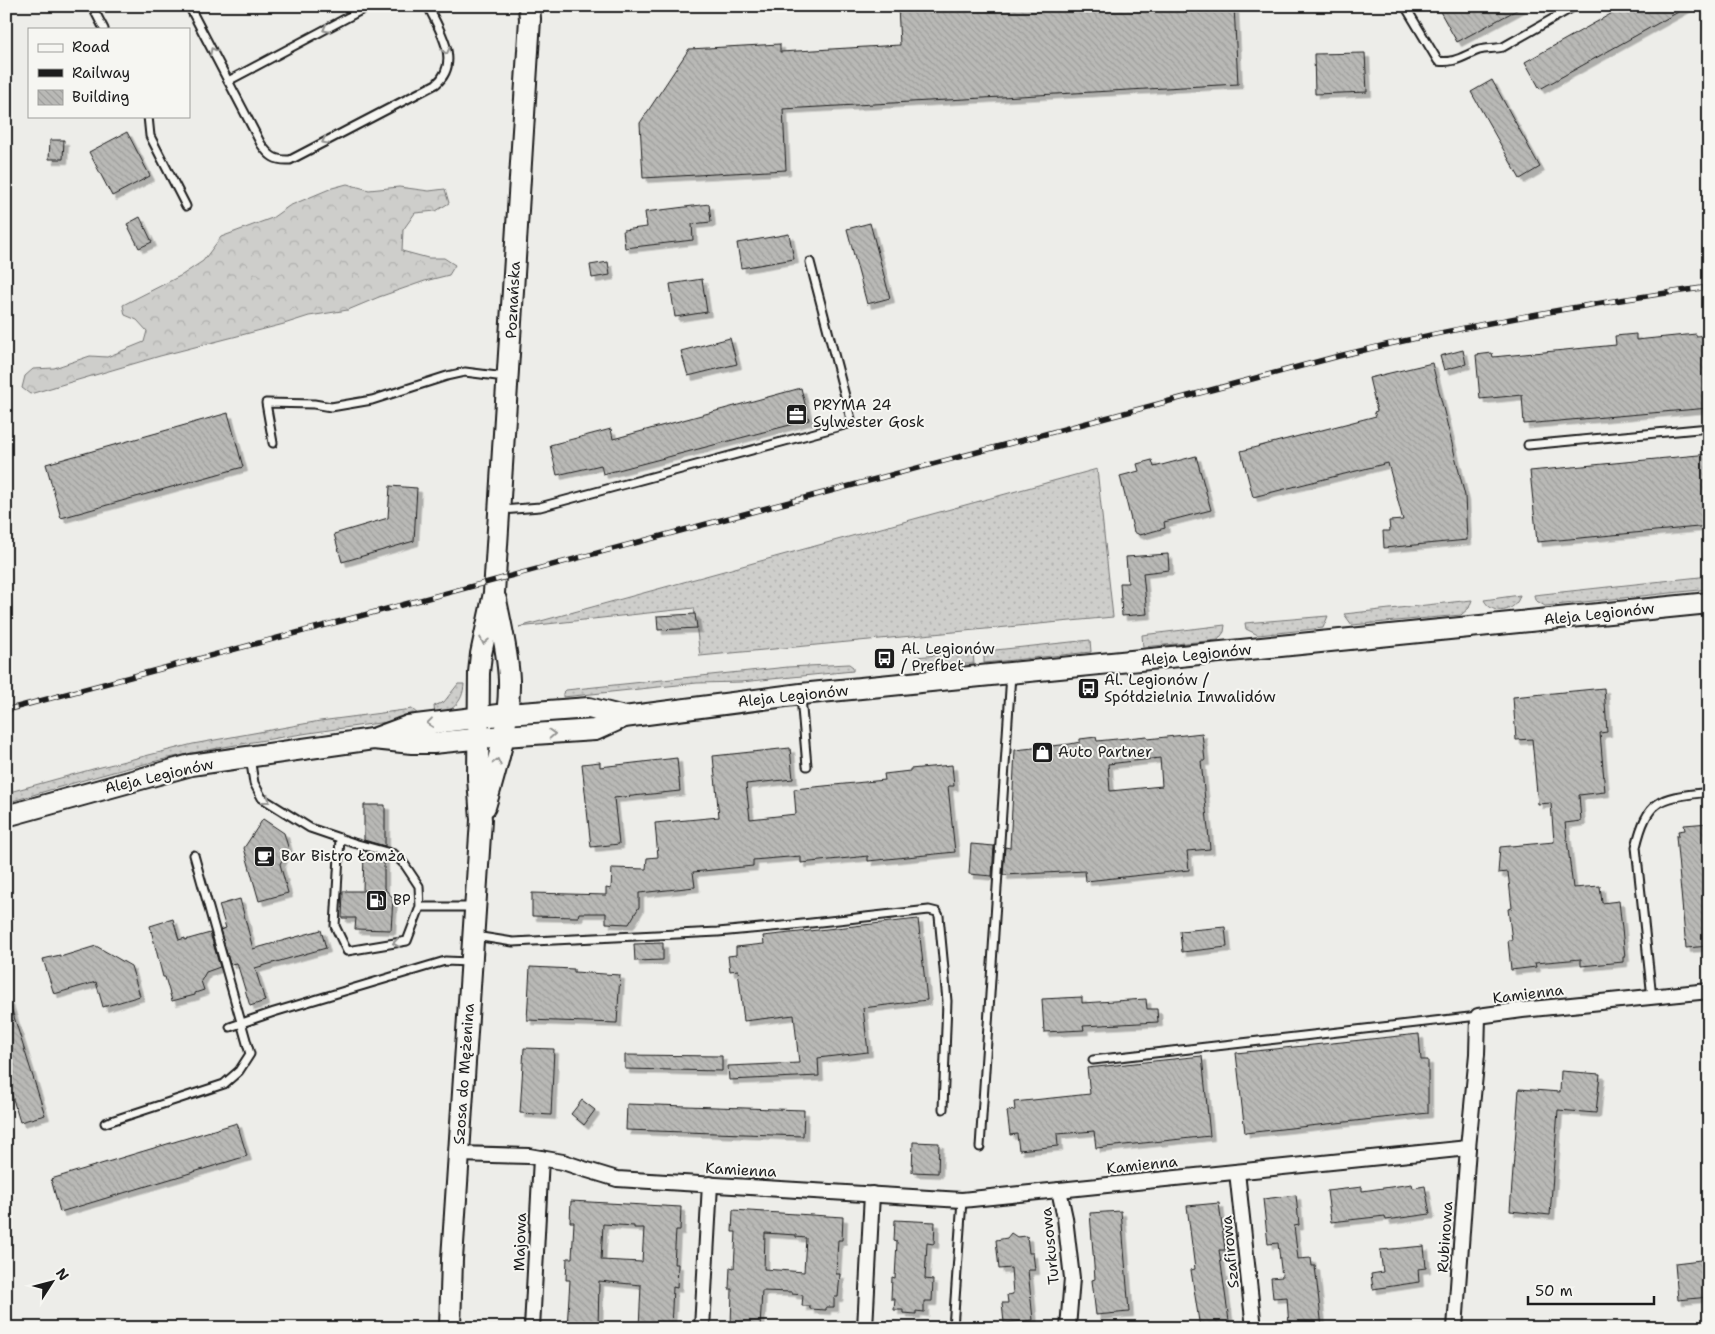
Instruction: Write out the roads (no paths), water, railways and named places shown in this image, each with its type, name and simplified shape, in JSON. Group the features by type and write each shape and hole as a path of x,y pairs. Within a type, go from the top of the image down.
{"main road":[{"name":"Poznańska","path":"479,718 481,654 494,594 529,6"},
{"name":"Poznańska","path":"494,594 509,679 508,714"},
{"name":"Aleja Legionów","path":"373,738 426,743 595,730 624,717 801,694 1709,603"},
{"name":"Aleja Legionów","path":"6,816 191,765 373,738 408,726 508,714 590,708 624,717"},
{"name":"Szosa do Mężenina","path":"481,820 494,778 508,714"},
{"name":"Szosa do Mężenina","path":"450,1328 458,1154 481,820 478,778 479,718"}],"street":[{"name":"Kamienna","path":"458,1154 520,1155 540,1158 563,1162 617,1179 962,1200 1468,1148 1478,1016 1709,991"},
{"name":"Rubinowa","path":"1455,1328 1468,1148"},
{"name":"Majowa","path":"532,1328 540,1158"},
{"name":"Szafirowa","path":"1237,1172 1254,1328"},
{"path":"702,1328 710,1184"},
{"name":"Turkusowa","path":"1059,1190 1065,1218 1072,1278 1068,1328"},
{"path":"865,1328 872,1194"}],"lane":[{"path":"92,6 103,28"},
{"path":"189,6 261,144 269,155 277,160 290,160 436,84 443,78 449,61 447,51 428,6"},
{"path":"228,81 369,6"},
{"path":"1405,6 1438,61 1445,62 1459,60 1484,49 1503,47 1575,6"},
{"path":"148,118 150,136 186,206"},
{"path":"498,510 540,508 852,423 810,262"},
{"path":"273,443 266,403 314,404 331,407 372,400 465,372 508,378"},
{"path":"1528,445 1709,428"},
{"path":"980,1147 1011,674"},
{"path":"801,694 807,766"},
{"path":"250,757 254,784 262,798 310,828 394,854 405,865 420,886 420,906 408,941 347,951 335,926 340,838"},
{"path":"1652,998 1636,847 1639,834 1649,813 1657,803 1668,797 1709,792"},
{"path":"105,1123 224,1084 239,1071 250,1054 194,856"},
{"path":"420,906 475,906"},
{"path":"473,936 513,942 637,936 793,925 929,910 936,912 940,916 947,1001 943,1109"},
{"path":"230,1026 446,961 471,962"},
{"path":"1093,1060 1478,1016"},
{"path":"953,1328 962,1200"}],"railway":[{"path":"6,710 1339,356 1523,317 1709,287"}],"place":[{"name":"PRYMA 24 Sylwester Gosk","path":"797,414"},
{"name":"Al. Legionów / Prefbet","path":"885,658"},
{"name":"Al. Legionów / Spółdzielnia Inwalidów","path":"1088,689"},
{"name":"Auto Partner","path":"1042,752"},
{"name":"Bar Bistro Łomża","path":"265,856"},
{"name":"BP","path":"377,900"}]}
